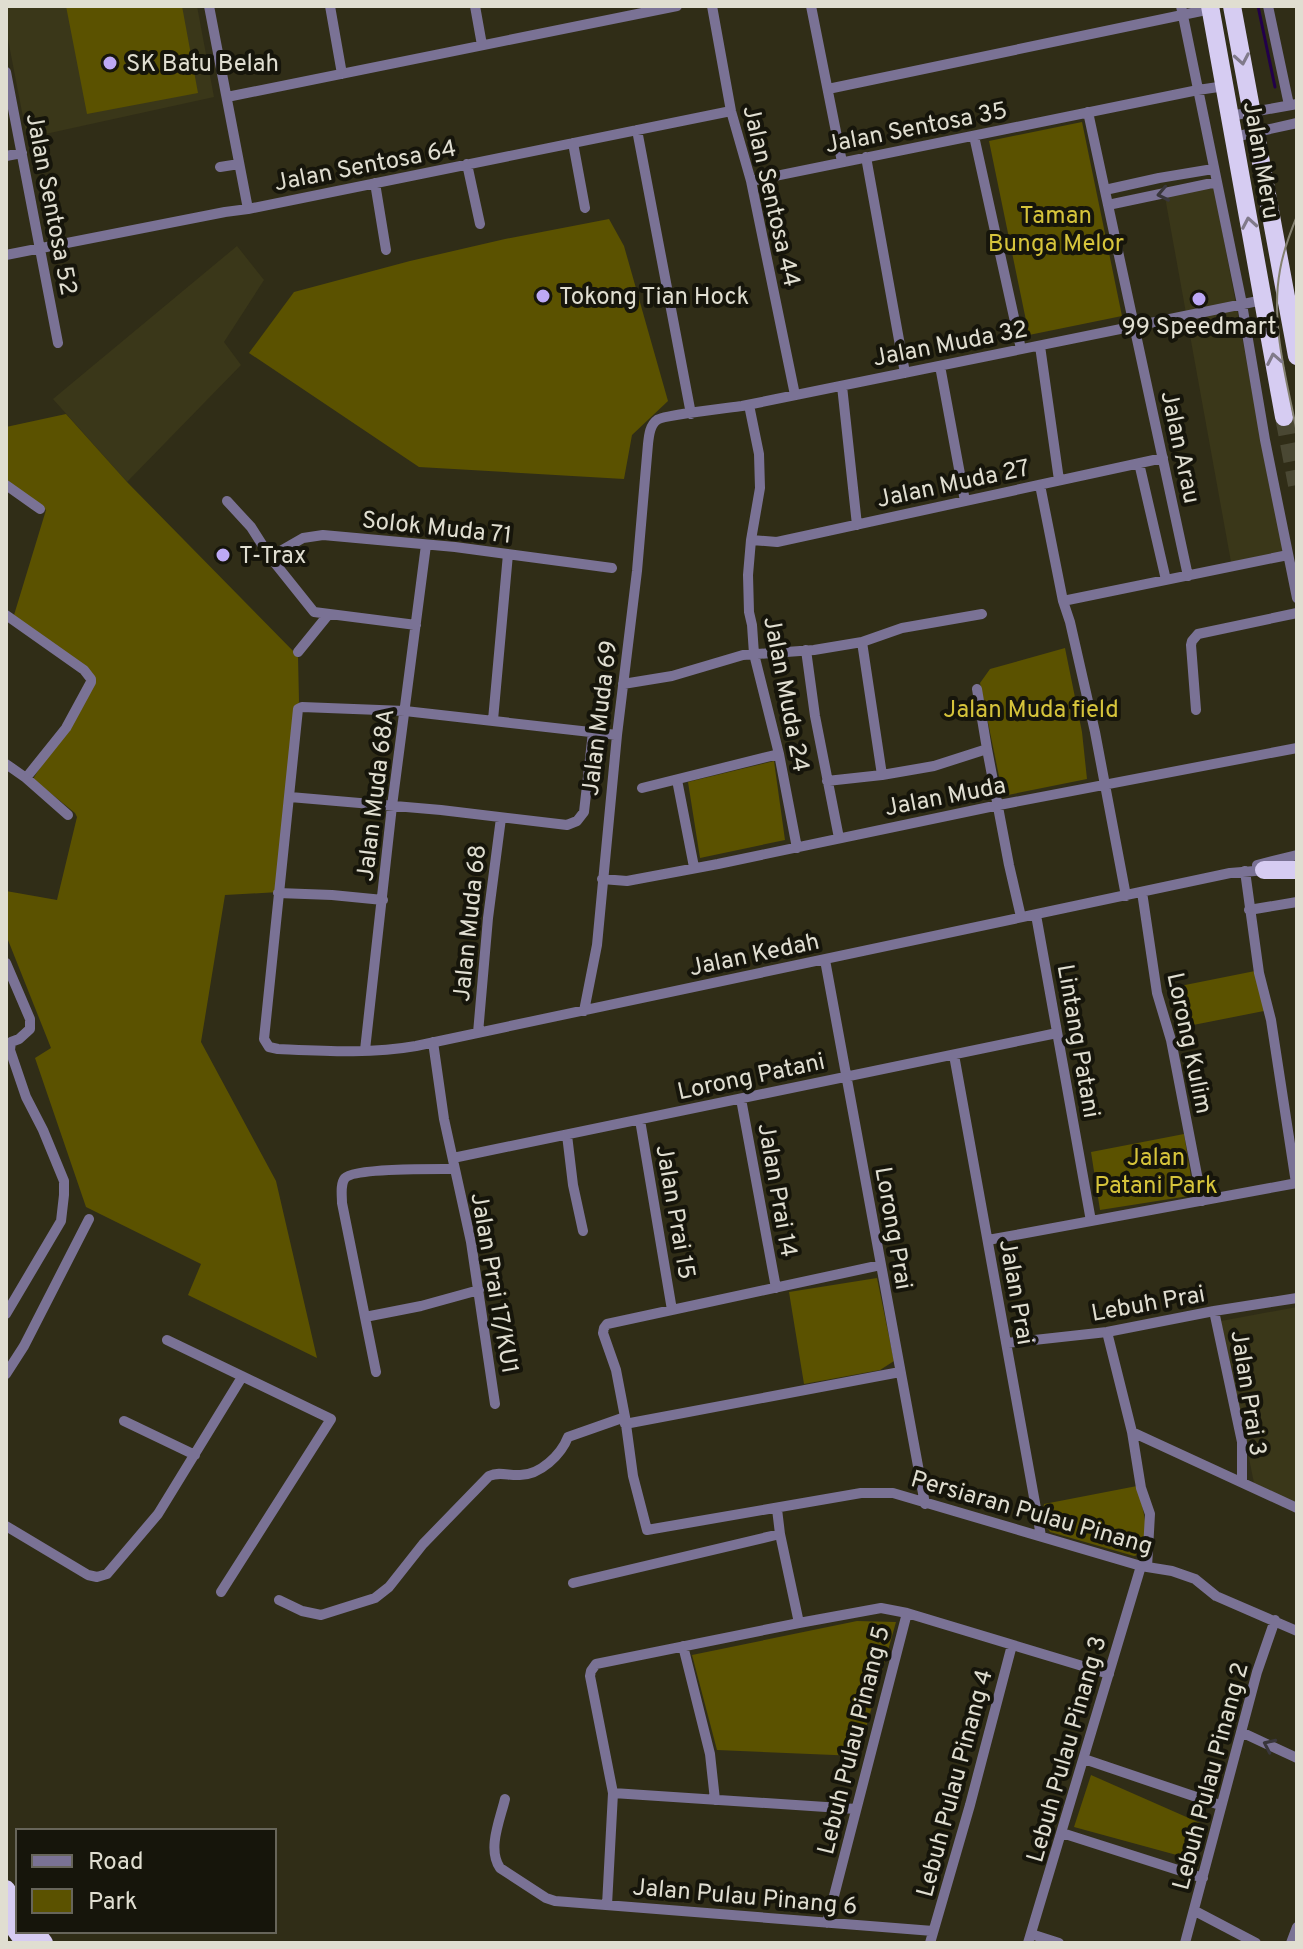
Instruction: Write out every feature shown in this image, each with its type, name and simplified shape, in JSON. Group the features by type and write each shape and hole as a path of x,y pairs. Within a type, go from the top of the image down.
{"highway":[{"name":"Jalan Meru","path":"1232,6 1297,356"},
{"name":"Jalan Meru","path":"1211,7 1284,417"},
{"path":"1254,870 1297,868"},
{"path":"6,1889 10,1919"}],"street":[{"path":"209,6 248,209"},
{"path":"330,6 342,74"},
{"path":"475,6 482,45"},
{"path":"227,97 482,45 619,12 677,6"},
{"name":"Jalan Sentosa 44","path":"712,6 731,111 751,181 795,395"},
{"path":"811,6 842,162"},
{"path":"1230,116 1293,104 1268,6"},
{"path":"828,89 1182,10 1211,7"},
{"path":"1182,10 1242,304 1265,440 1297,598"},
{"name":"Jalan Sentosa 52","path":"6,72 58,343"},
{"name":"Jalan Sentosa 35","path":"751,181 1225,86"},
{"name":"Jalan Sentosa 64","path":"6,255 731,111"},
{"path":"1088,112 1134,326"},
{"path":"1234,137 1297,123"},
{"path":"637,130 691,414"},
{"path":"974,136 1021,349"},
{"path":"573,143 585,208"},
{"path":"6,156 22,153"},
{"path":"866,157 905,373"},
{"path":"220,167 239,164"},
{"path":"467,164 480,224"},
{"path":"1105,190 1213,169"},
{"path":"1108,205 1217,182"},
{"path":"375,183 386,250"},
{"name":"Jalan Muda 32","path":"650,430 660,418 749,405 1263,300"},
{"name":"Jalan Arau","path":"1134,326 1188,576"},
{"path":"1040,346 1059,480"},
{"path":"940,366 965,501"},
{"path":"842,386 857,525"},
{"name":"Jalan Muda 24","path":"749,405 759,454 760,488 751,540 749,612 754,654 779,754 797,848"},
{"name":"Jalan Muda 69","path":"584,1011 597,945 650,430"},
{"name":"Jalan Muda 27","path":"751,540 777,542 1163,458"},
{"name":"Jalan Arau","path":"1139,463 1166,580"},
{"path":"6,485 40,509"},
{"path":"1040,485 1063,601 1095,732 1126,896"},
{"path":"227,501 251,527 270,557 314,612 416,625"},
{"name":"Solok Muda 71","path":"270,557 314,535 508,554 609,568"},
{"name":"Jalan Muda 68A","path":"365,1050 392,806 426,545"},
{"path":"493,720 508,554"},
{"path":"1063,601 1288,555"},
{"path":"1196,710 1191,645 1198,634 1297,613"},
{"path":"623,684 672,676 743,655 862,642 902,628 982,614"},
{"path":"6,615 84,670 91,682 66,728 26,778"},
{"path":"298,652 328,615"},
{"path":"862,642 882,775"},
{"path":"806,650 839,838"},
{"path":"977,689 1021,917"},
{"path":"383,900 278,893 298,713 302,707 405,711 617,735"},
{"path":"290,797 567,825 577,821 584,812 593,732"},
{"name":"Jalan Muda","path":"602,879 627,881 718,864 999,805 1297,748"},
{"path":"827,781 934,766 987,749"},
{"path":"642,788 779,754"},
{"path":"6,764 68,815"},
{"path":"677,780 694,867"},
{"name":"Jalan Muda 68","path":"478,1033 501,818"},
{"name":"Jalan Kedah","path":"278,893 264,1039 269,1047 317,1051 391,1050 1254,870 1263,862 1297,855"},
{"path":"988,1240 1296,1183 1271,1020 1259,973 1249,910 1254,870"},
{"name":"Lorong Kulim","path":"1142,892 1157,993 1171,1040 1202,1201"},
{"path":"1249,910 1297,902"},
{"name":"Lintang Patani","path":"1036,915 1091,1221"},
{"name":"Lorong Prai","path":"825,960 925,1504"},
{"path":"6,963 30,1019 30,1029 19,1039 9,1042 10,1050 26,1097 64,1181 61,1221 7,1308"},
{"name":"Lorong Patani","path":"365,1317 342,1203 345,1178 353,1173 454,1164 567,1135 1057,1033"},
{"name":"Jalan Prai 17/KU1","path":"433,1042 444,1119 479,1290 495,1404"},
{"name":"Jalan Prai","path":"954,1055 1041,1536"},
{"name":"Jalan Prai 14","path":"741,1099 776,1288"},
{"name":"Jalan Prai 15","path":"640,1120 672,1310"},
{"path":"567,1135 583,1231"},
{"path":"6,1374 24,1346 89,1219"},
{"path":"625,1420 616,1370 603,1333 607,1324 881,1265"},
{"path":"376,1372 365,1317 479,1290"},
{"name":"Lebuh Prai","path":"1006,1343 1107,1332 1297,1298"},
{"name":"Jalan Prai 3","path":"1214,1311 1242,1442 1242,1482"},
{"name":"Lebuh Pulau Pinang 3","path":"1030,1939 1144,1566 1150,1514 1141,1488 1132,1432 1107,1332"},
{"path":"167,1340 331,1419 221,1592"},
{"path":"279,1600 302,1611 321,1615 375,1598 389,1587 423,1544 489,1476 496,1472 528,1475 547,1464 568,1437 625,1420 900,1372"},
{"path":"6,1526 88,1575 97,1577 107,1574 158,1514 242,1377"},
{"name":"Persiaran Pulau Pinang","path":"625,1420 633,1476 647,1530 861,1493 893,1493 1144,1566 1172,1571 1195,1579 1216,1596 1297,1631"},
{"path":"124,1421 195,1455"},
{"path":"1132,1432 1297,1508"},
{"path":"777,1509 799,1623"},
{"path":"573,1583 780,1534"},
{"path":"607,1905 613,1793 590,1676 596,1664 881,1608 907,1613 1109,1674"},
{"name":"Lebuh Pulau Pinang 5","path":"827,1923 907,1613"},
{"name":"Lebuh Pulau Pinang 2","path":"1185,1943 1257,1672 1275,1620"},
{"name":"Lebuh Pulau Pinang 4","path":"930,1943 1012,1645"},
{"path":"683,1646 710,1754 715,1800"},
{"path":"1241,1732 1297,1758"},
{"path":"1084,1759 1220,1805"},
{"path":"613,1793 856,1809"},
{"name":"Jalan Pulau Pinang 6","path":"505,1799 493,1849 495,1861 500,1868 555,1901 933,1931"},
{"path":"1062,1833 1203,1878"},
{"path":"1195,1911 1256,1943"},
{"path":"1291,1943 1297,1927"},
{"path":"1030,1939 1059,1943"}],"shaded area":[{"name":"SK Batu Belah","path":"6,6 197,6 214,97 27,138 6,29"},
{"path":"1214,187 1284,551 1231,562 1165,197"},
{"path":"237,246 264,280 224,342 241,365 127,482 53,399"},
{"path":"1297,1307 1297,1503 1254,1483 1221,1321"}],"green space":[{"path":"66,6 182,6 198,93 87,114"},
{"name":"Taman Bunga Melor","path":"1082,122 1122,316 1029,335 989,141"},
{"path":"609,219 624,246 668,401 632,435 624,479 419,467 249,353 294,292 410,261"},
{"path":"66,414 127,482 298,656 299,701 279,892 225,895 201,1042 276,1181 317,1358 188,1295 201,1264 86,1207 35,1058 51,1048 6,935 6,891 57,900 77,817 33,779 93,680 14,615 46,510 6,482 6,427"},
{"name":"Jalan Muda field","path":"1065,648 1082,732 1087,779 1003,796 980,683 990,669"},
{"path":"774,761 785,840 700,858 688,782"},
{"path":"1260,970 1269,1010 1178,1028 1170,988"},
{"name":"Jalan Patani Park","path":"1184,1134 1192,1183 1189,1196 1100,1210 1091,1152"},
{"path":"877,1278 894,1361 880,1370 804,1384 789,1292"},
{"path":"1137,1486 1146,1531 1144,1548 1139,1555 1050,1532 1046,1525 1044,1504"},
{"path":"857,1621 896,1622 858,1756 717,1750 692,1655"},
{"path":"1091,1775 1200,1823 1195,1860 1074,1827"}],"waterway":[{"path":"1258,6 1275,87"}],"tunnel":[{"path":"1284,417 1297,485"}],"tram line":[{"path":"1297,216 1281,263 1277,290 1278,331 1297,433"}],"place":[{"name":"SK Batu Belah","path":"110,63"},
{"name":"Tokong Tian Hock","path":"543,296"},
{"name":"99 Speedmart","path":"1199,299"},
{"name":"T-Trax","path":"223,555"}]}
